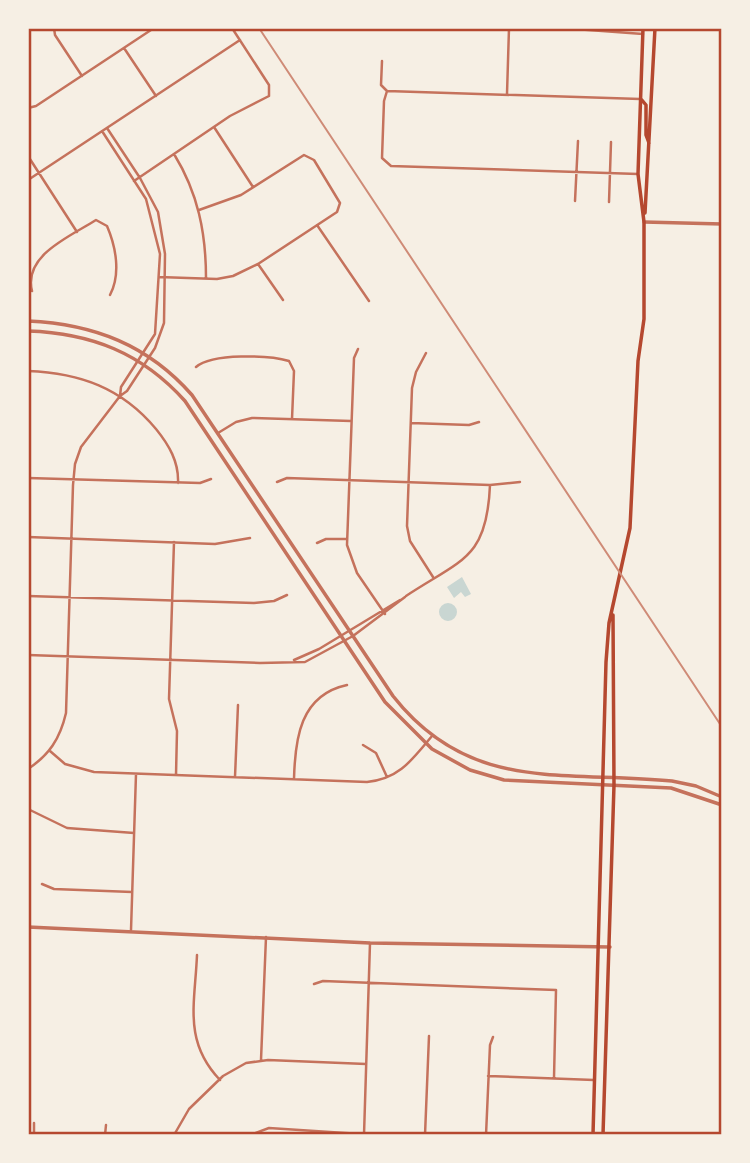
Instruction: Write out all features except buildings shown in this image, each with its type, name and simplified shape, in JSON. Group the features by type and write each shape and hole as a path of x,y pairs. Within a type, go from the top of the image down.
{"main road":[{"path":"593,1135 606,662 612,613 630,528 638,361 646,281 644,222 638,174 643,28"},
{"path":"644,222 655,28"},
{"path":"640,99 646,105 646,135 650,144"},
{"path":"603,1135 614,785 615,665 612,613"},
{"path":"606,662 615,665"}],"street":[{"path":"54,28 55,35 82,76"},
{"path":"28,108 82,76 153,28"},
{"path":"134,181 214,127 264,101 270,94 270,85 232,28"},
{"path":"507,94 509,28"},
{"path":"561,28 643,34"},
{"path":"28,180 240,40"},
{"path":"124,48 156,96"},
{"path":"382,61 381,85 387,91 640,99"},
{"path":"387,91 383,101 382,158 391,166 638,174"},
{"path":"214,127 253,187"},
{"path":"28,769 50,751 59,737 66,713 74,479 81,447 120,396 128,391 150,356 164,323 166,278 160,223 140,178 107,128"},
{"path":"102,131 146,199 158,235 158,321 155,334 121,387 120,396"},
{"path":"575,201 578,141"},
{"path":"609,202 611,142"},
{"path":"174,155 199,210 205,237 206,279"},
{"path":"28,156 77,232"},
{"path":"159,277 206,279 233,276 258,264 340,207 338,198 311,157 300,156 241,195 199,210"},
{"path":"32,291 30,275 38,260 96,220 107,226 116,250 115,286 110,295"},
{"path":"644,222 722,224"},
{"path":"317,225 369,301"},
{"path":"258,264 283,300"},
{"path":"28,321 92,329 144,352 192,395 393,696 432,736 458,753 494,767 517,772 614,777 696,786 722,797"},
{"path":"28,331 89,338 139,360 185,401 385,702 425,744 470,770 504,780 614,785 685,792 722,805"},
{"path":"358,349 354,358 347,539 357,573 385,614"},
{"path":"426,353 413,383 407,526 410,541 434,578"},
{"path":"196,367 203,361 226,358 289,361 294,371 292,419"},
{"path":"28,371 70,374 101,384 139,410 161,436 175,459 178,483"},
{"path":"218,433 236,422 252,418 351,421"},
{"path":"411,423 469,425 479,422"},
{"path":"28,478 178,483 211,480"},
{"path":"277,482 287,478 490,485 520,482"},
{"path":"291,662 341,636 468,555 479,543 487,526 490,485"},
{"path":"28,537 229,543 250,538"},
{"path":"317,543 326,539 347,539"},
{"path":"174,542 169,699 177,732 176,775"},
{"path":"28,596 254,603 274,601 287,595"},
{"path":"28,655 291,662 315,658 345,641 405,597"},
{"path":"294,779 295,743 302,720 321,697 347,685"},
{"path":"235,777 238,705"},
{"path":"50,751 65,764 84,771 367,782 388,778 407,766 432,736"},
{"path":"363,745 376,753 388,778"},
{"path":"131,930 136,774"},
{"path":"685,792 696,786"},
{"path":"28,809 53,823 74,829 134,833"},
{"path":"42,884 54,889 132,892"},
{"path":"28,927 370,943 610,947"},
{"path":"261,1060 266,937"},
{"path":"364,1135 370,943"},
{"path":"197,955 195,1040 203,1061 219,1080"},
{"path":"314,984 323,981 369,982 556,990 554,1078"},
{"path":"425,1135 429,1036"},
{"path":"486,1135 489,1045 493,1037"},
{"path":"174,1135 189,1109 235,1068 261,1060 366,1063"},
{"path":"488,1076 595,1080"},
{"path":"34,1124 34,1135"},
{"path":"105,1135 106,1125"},
{"path":"250,1135 269,1128 376,1135"}],"shaded area":[{"path":"462,577 471,594 465,597 461,592 454,598 447,587"},
{"path":"444,603 452,603 457,612 455,619 444,621 439,616 439,608"}],"railway":[{"path":"259,28 722,727"}]}
